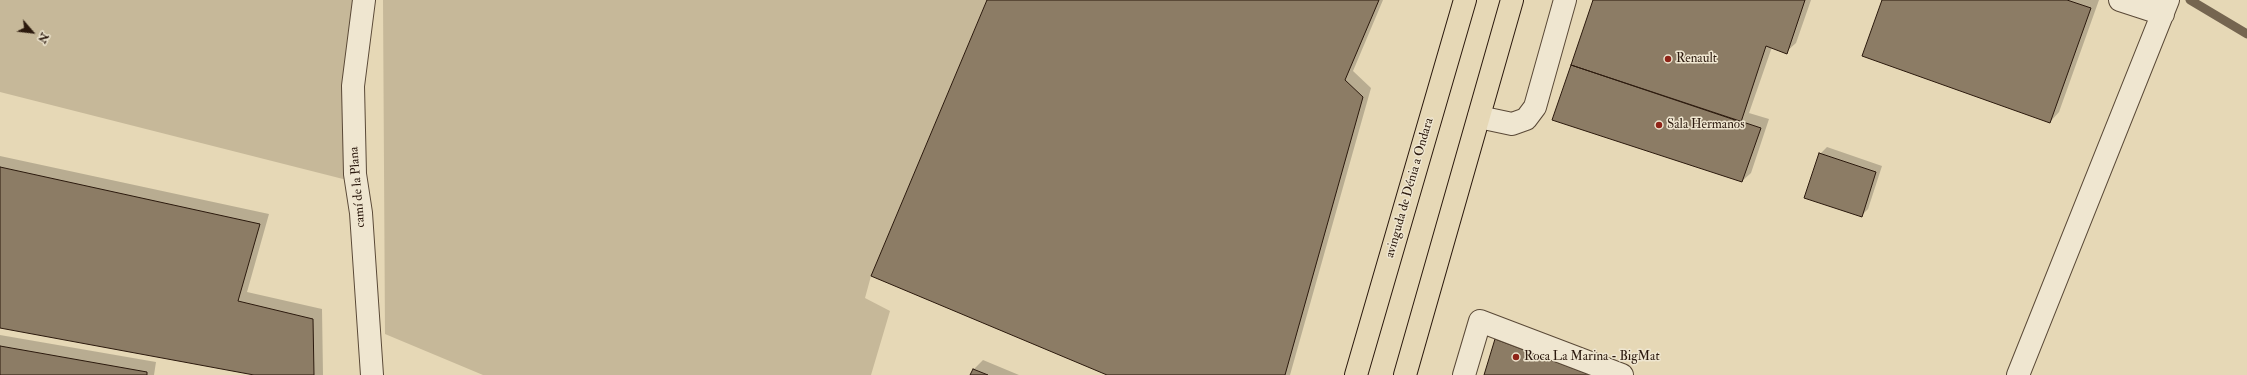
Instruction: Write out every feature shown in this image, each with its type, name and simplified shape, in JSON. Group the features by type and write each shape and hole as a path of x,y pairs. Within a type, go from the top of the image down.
{"main road":[{"name":"avinguda de Dénia a Ondara","path":"1356,375 1465,0"},
{"path":"1405,375 1512,0"}],"street":[{"name":"camí de la Plana","path":"364,0 353,86 355,174 361,213 372,375"},
{"path":"1479,117 1512,124 1526,119 1535,107 1565,0"},
{"path":"2018,375 2166,7 2120,0"},
{"path":"1464,375 1480,322 1622,375"}],"shaded area":[{"path":"0,0 358,0 347,180 0,92"},
{"path":"383,0 987,0 871,276 865,298 890,311 871,375 483,375 385,334"}],"building":[{"path":"987,0 1379,0 1345,80 1363,97 1285,375 1107,375 871,276"},
{"name":"Renault","path":"1593,0 1805,0 1787,54 1766,46 1741,122 1571,65"},
{"path":"1882,0 2067,0 2091,8 2050,123 1862,56"},
{"name":"Sala Hermanos","path":"1571,65 1761,128 1742,182 1552,120"},
{"path":"1819,153 1876,172 1862,217 1804,198"},
{"path":"0,167 260,224 238,301 313,319 314,375 254,375 0,328"},
{"name":"Roca La Marina - BigMat","path":"1495,339 1591,375 1484,375"},
{"path":"0,346 147,372 147,375 0,375"},
{"path":"973,369 988,375 970,375"}],"waterway":[{"path":"2190,0 2247,34"}],"place":[{"name":"Renault","path":"1668,59"},
{"name":"Sala Hermanos","path":"1659,125"},
{"name":"Roca La Marina - BigMat","path":"1516,357"}]}
